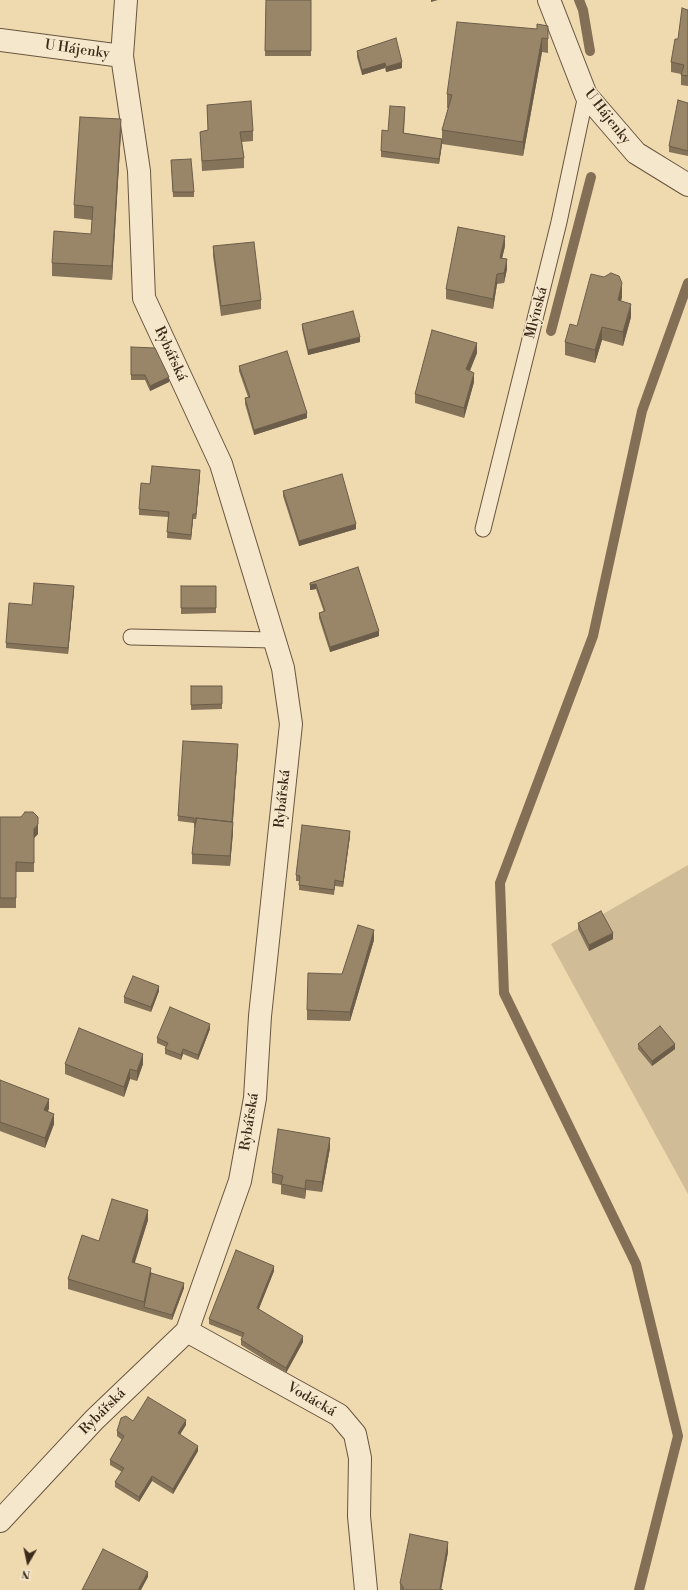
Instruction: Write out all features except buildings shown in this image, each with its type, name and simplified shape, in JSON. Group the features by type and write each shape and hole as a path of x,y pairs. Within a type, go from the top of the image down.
{"street":[{"name":"U Hájenky","path":"0,40 122,56 126,0"},
{"name":"U Hájenky","path":"549,0 586,95 636,152 688,185"},
{"name":"Rybářská","path":"0,1521 94,1420 187,1331 240,1181 255,1098 260,1016 291,724 283,668 221,464 144,298 139,171 122,56"},
{"name":"Vodácká","path":"187,1331 339,1415 355,1434 360,1458 359,1516 366,1590"}],"lane":[{"name":"Mlýnská","path":"483,529 559,222 586,95"},
{"path":"131,637 274,640"}],"shaded area":[{"path":"688,865 688,1194 551,944"}],"waterway":[{"path":"579,0 583,10 590,51"},
{"path":"551,331 591,177"},
{"path":"639,1590 678,1436 636,1264 504,993 500,883 593,636 642,411 688,283"}]}
